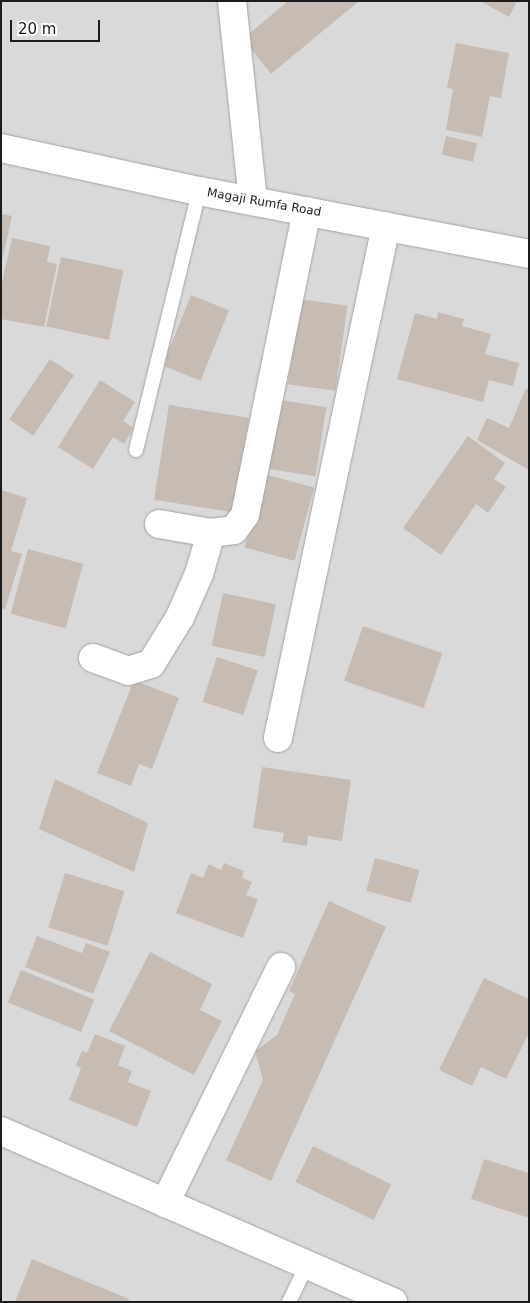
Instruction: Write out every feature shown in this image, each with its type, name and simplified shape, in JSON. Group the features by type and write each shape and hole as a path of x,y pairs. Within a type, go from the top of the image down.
{"street":[{"path":"232,1 252,201"},
{"name":"Magaji Rumfa Road","path":"1,148 199,191 529,254"},
{"path":"160,524 211,533 234,530 245,515 307,211"},
{"path":"278,738 386,226"},
{"path":"93,658 128,671 151,664 165,644 184,608 199,574 211,533"},
{"path":"164,1203 281,967"},
{"path":"1,1132 393,1302"}],"lane":[{"path":"136,450 199,191"},
{"path":"289,1302 307,1265"}],"shaded area":[{"path":"1,1 529,1 529,1302 1,1302"}],"building":[{"path":"288,1 359,1 271,74 243,39"},
{"path":"480,1 517,1 509,17"},
{"path":"456,43 509,53 501,98 490,96 482,137 446,130 453,89 447,88"},
{"path":"446,136 477,143 473,162 442,155"},
{"path":"1,214 12,216 2,261 1,261"},
{"path":"12,238 50,246 47,262 57,264 44,327 1,319 1,287"},
{"path":"61,257 124,270 109,340 46,326"},
{"path":"191,295 229,310 201,381 163,365"},
{"path":"300,299 348,306 336,391 288,384"},
{"path":"438,312 464,319 462,326 491,334 485,354 519,363 513,386 489,380 483,402 397,379 415,313 437,319"},
{"path":"50,359 74,375 33,436 9,420"},
{"path":"100,380 135,402 123,421 134,428 124,444 113,437 93,469 58,447"},
{"path":"526,388 529,389 529,470 477,440 487,418 509,428"},
{"path":"275,399 326,407 315,476 264,468"},
{"path":"169,405 249,418 234,512 154,500"},
{"path":"468,436 505,463 494,479 506,487 488,513 476,504 441,555 403,528"},
{"path":"264,474 314,487 295,561 244,547"},
{"path":"1,490 27,498 11,551 22,554 5,609 1,608"},
{"path":"28,549 83,564 66,628 11,614"},
{"path":"223,593 276,604 265,657 212,646"},
{"path":"363,626 442,653 424,708 344,681"},
{"path":"217,657 258,670 243,715 202,702"},
{"path":"134,680 179,698 152,769 139,764 131,786 97,773"},
{"path":"262,767 351,780 342,841 308,836 307,846 282,842 284,833 253,828"},
{"path":"55,779 148,823 134,872 39,829"},
{"path":"375,858 419,870 411,903 366,891"},
{"path":"224,863 244,871 242,878 252,882 246,895 258,899 243,938 176,913 191,873 203,878 209,864 221,870"},
{"path":"65,873 124,891 108,946 48,928"},
{"path":"329,901 386,927 271,1181 226,1160 263,1080 255,1051 277,1035 295,994 289,991"},
{"path":"37,936 82,953 86,943 110,952 93,994 25,967"},
{"path":"150,952 212,984 200,1010 222,1021 194,1075 109,1031"},
{"path":"21,970 94,1000 81,1032 8,1002"},
{"path":"484,978 529,999 529,1033 506,1079 481,1067 472,1086 439,1070"},
{"path":"95,1034 125,1046 118,1065 132,1071 128,1082 151,1091 137,1127 69,1100 81,1068 76,1065 82,1051 87,1053"},
{"path":"313,1146 391,1184 374,1220 295,1182"},
{"path":"484,1159 529,1173 529,1218 471,1199"},
{"path":"32,1259 129,1299 128,1302 15,1302"}]}
